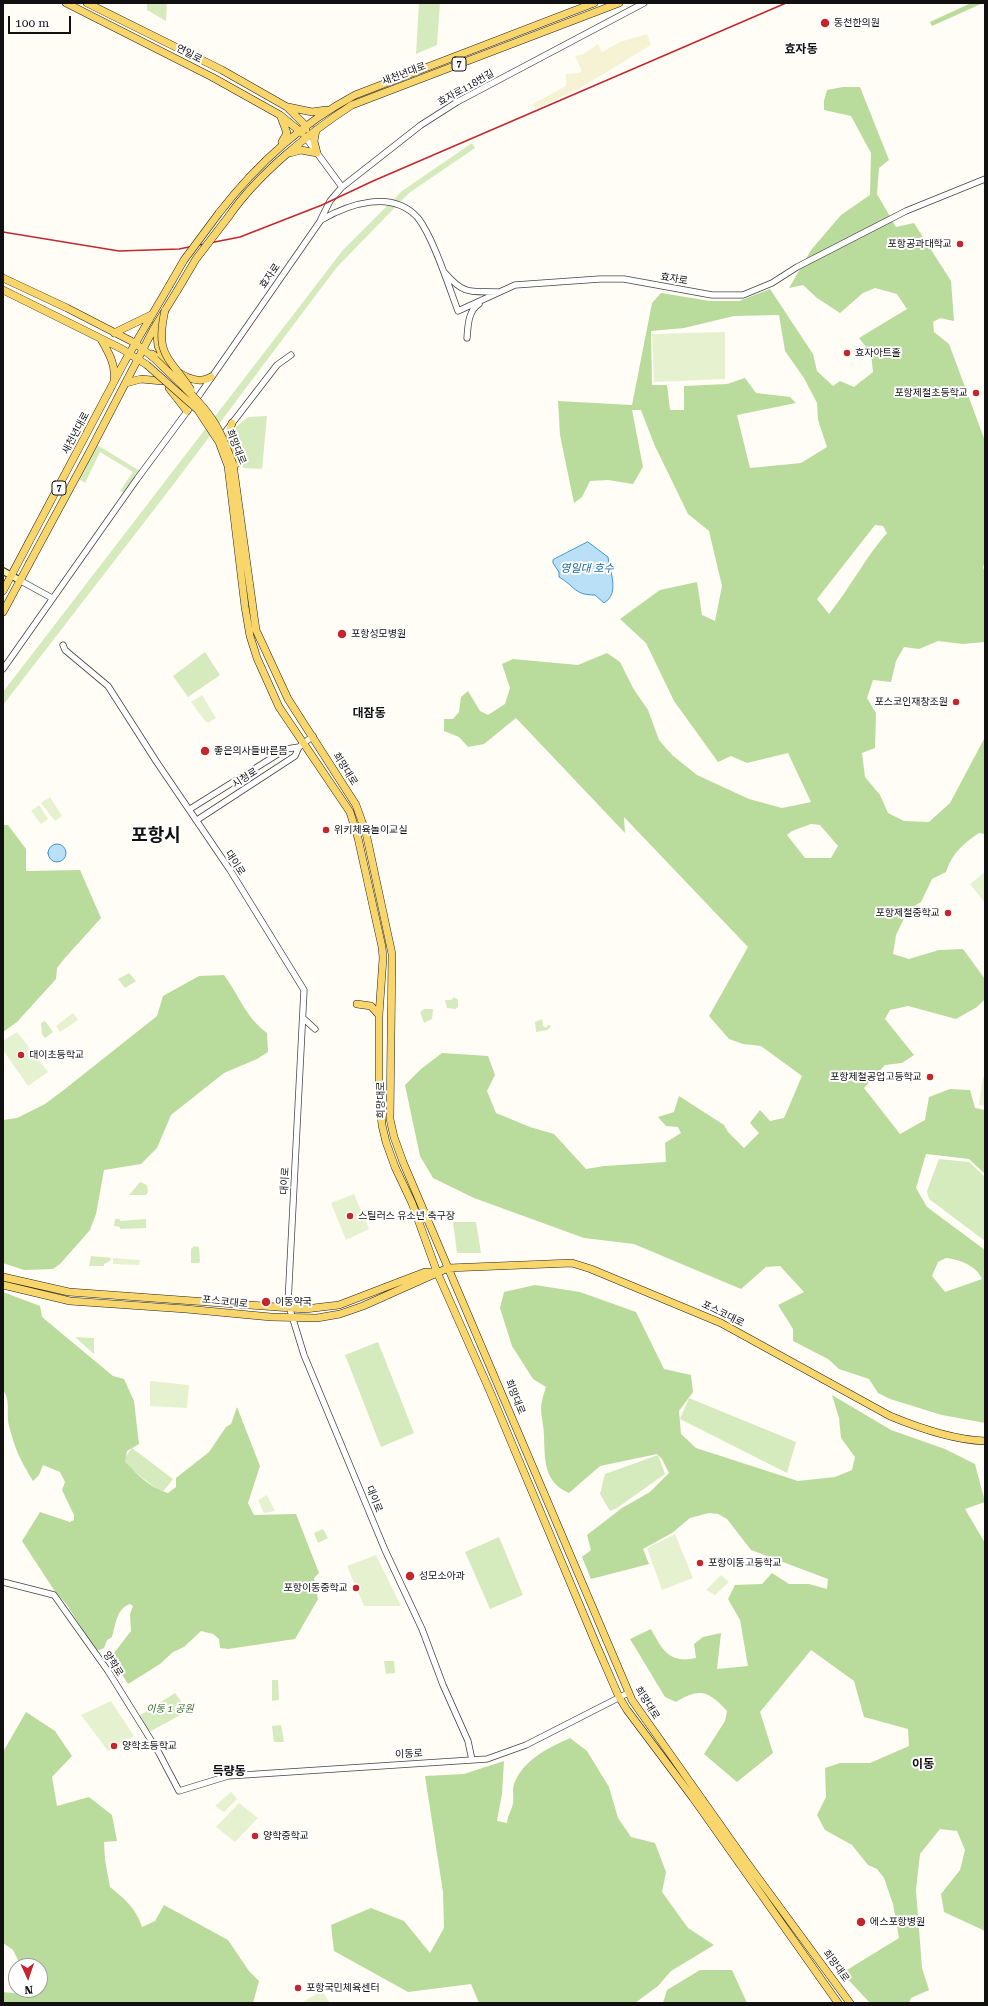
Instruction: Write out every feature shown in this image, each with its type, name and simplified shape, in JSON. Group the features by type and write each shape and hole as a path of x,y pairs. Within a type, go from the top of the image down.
{"main road":[{"name":"연일로","path":"66,3 212,77 280,115 299,130 306,138"},
{"name":"연일로","path":"87,3 222,70 287,106 305,125"},
{"name":"새천년대로","path":"3,591 129,353 151,315 184,260 242,184 299,130 331,108 363,92 592,3"},
{"name":"새천년대로","path":"3,612 145,350 156,324 196,259 229,216 259,181 306,138 357,102 619,3"},
{"path":"287,106 312,112 322,112 331,108"},
{"path":"280,115 286,127 287,133 280,147"},
{"path":"305,125 306,138"},
{"path":"289,153 301,150 317,153 314,141 316,130"},
{"name":"희망대로","path":"3,278 67,308 135,343 145,350 196,402 221,434 231,465 250,636 259,663 279,707 301,745 350,812 358,838 382,947 379,1015 379,1094 382,1124 390,1154 412,1204 437,1272 518,1458 619,1697 838,2003"},
{"name":"희망대로","path":"3,290 129,353 147,365 198,410 219,442 231,465"},
{"path":"165,310 161,334 162,348 168,360 196,402"},
{"path":"114,333 151,315"},
{"path":"156,324 158,346 166,363"},
{"path":"101,339 115,373 113,383"},
{"path":"145,350 194,380 205,380 211,377"},
{"path":"139,359 146,368 162,381 188,411"},
{"path":"126,383 141,379 162,381"},
{"path":"225,438 222,445 219,444 231,499 234,555 238,588 246,593 252,583 241,482 231,448 229,433 232,423"},
{"path":"225,438 231,448"},
{"path":"3,571 21,581"},
{"name":"희망대로","path":"246,593 256,630 288,699 356,805 366,833 392,954 390,1119 397,1147 478,1335 577,1574 632,1700 745,1860 850,2003"},
{"path":"357,1004 372,1006 379,1015"},
{"name":"포스코대로","path":"6,1286 70,1301 292,1318 326,1317 349,1311 448,1268 565,1263 583,1266 721,1323 890,1416 915,1426 959,1437 985,1441"},
{"name":"포스코대로","path":"3,1277 69,1292 290,1309 319,1309 339,1306 425,1272 437,1272"},
{"path":"209,1303 207,1306 209,1311"},
{"path":"518,1458 527,1455"},
{"path":"539,1508 549,1504"}],"street":[{"path":"592,3 595,12"},
{"name":"효자로118번길","path":"321,220 330,201 342,187 421,125 457,102 644,3"},
{"path":"306,138 342,187"},
{"name":"효자로","path":"196,402 211,377 321,220 352,205 372,201 389,203 404,209 417,218 423,226 442,269 458,312 515,285 613,279 624,279 712,295 743,295 772,283 797,268 906,212 985,179"},
{"path":"442,269 460,287 469,291 478,293 500,292"},
{"path":"468,338 468,324 475,307 500,292"},
{"path":"225,438 232,423 277,365 291,355"},
{"path":"3,669 137,479 196,402"},
{"path":"21,581 52,598"},
{"name":"대이로","path":"62,645 65,650 108,686 190,809 304,990 291,1229 288,1299 290,1309 313,1377 385,1550 422,1629 443,1685 468,1741 472,1760"},
{"name":"시청로","path":"190,809 286,749 301,745 313,736"},
{"name":"시청로","path":"197,820 296,756 301,745"},
{"path":"303,1018 315,1029"},
{"name":"양학로","path":"3,1582 54,1594 108,1672 159,1753 179,1792"},
{"name":"이동로","path":"179,1792 228,1776 487,1759 526,1745 628,1693"}],"shaded area":[{"path":"647,34 651,45 577,90 535,109 533,104 566,86 566,74 578,73 582,71 575,56 582,55 598,44 602,52 620,42"}],"green space":[{"path":"147,3 167,3 166,21 147,10"},
{"path":"419,3 440,3 437,45 416,54"},
{"path":"971,3 983,3 932,26 930,22"},
{"path":"843,87 860,87 889,160 879,168 877,194 896,227 914,223 951,281 954,321 940,318 933,322 934,332 949,344 985,441 985,562 983,567 985,573 985,642 963,644 938,641 919,649 904,647 896,661 891,682 873,680 867,698 876,713 875,748 862,753 865,777 880,795 888,813 904,821 929,822 950,803 984,739 985,740 985,834 979,833 963,845 951,859 946,872 932,879 921,902 908,910 896,935 893,954 909,959 939,950 963,949 985,979 984,1000 977,1007 956,1019 908,1006 890,1010 885,1019 914,1055 902,1063 885,1065 864,1088 900,1134 925,1120 929,1097 950,1089 970,1090 975,1108 985,1110 985,1174 969,1159 926,1154 916,1188 927,1207 985,1250 985,1423 942,1415 890,1399 878,1393 869,1379 839,1369 828,1359 793,1341 793,1329 778,1305 804,1292 780,1266 766,1267 741,1289 634,1244 584,1238 474,1198 433,1178 420,1156 405,1085 421,1069 442,1053 488,1056 495,1075 487,1091 496,1113 530,1127 554,1134 586,1169 604,1166 666,1162 665,1143 681,1133 678,1127 666,1126 658,1117 674,1112 679,1096 724,1125 728,1132 744,1148 759,1133 750,1123 760,1110 770,1121 784,1118 802,1076 761,1046 743,1044 729,1039 709,1016 748,947 624,817 625,833 516,718 484,744 468,747 459,737 444,731 444,719 453,719 459,712 461,697 468,691 480,711 488,715 505,704 510,688 502,664 513,659 578,665 607,653 620,662 633,688 648,710 659,740 672,755 697,775 749,799 782,808 811,802 788,753 747,763 731,756 718,762 674,701 646,643 620,619 660,590 697,582 702,615 715,621 722,586 709,531 688,514 654,444 641,410 632,410 643,467 633,484 608,480 590,481 582,497 574,503 560,435 558,401 632,405 652,303 661,293 710,301 739,301 770,289 813,354 817,371 833,386 840,381 854,387 873,372 871,353 859,338 907,309 897,294 875,288 863,293 840,313 817,298 803,285 789,288 811,250 841,215 870,195 871,153 851,116 824,110 824,101 827,90","holes":["779,315 785,351 804,378 817,403 818,420 827,447 801,463 750,468 737,415 796,403 790,397 756,393 745,378 727,384 684,386 684,410 670,410 667,385 652,385 651,331 684,328 734,316","875,525 883,526 887,533 829,614 817,599","811,824 820,825 838,846 831,858 805,858 787,835 792,831","946,1258 962,1262 976,1270 982,1279 945,1292 932,1276 938,1262"]},
{"path":"472,143 475,148 409,193 337,267 173,485 3,705 3,692 343,250 402,191"},
{"path":"725,332 725,379 654,382 652,334"},
{"path":"267,416 262,469 243,468 235,428 248,417"},
{"path":"97,445 140,471 124,493 120,491 133,472 100,452 85,483 79,479"},
{"path":"205,652 220,675 188,697 173,676"},
{"path":"202,695 216,718 208,723 191,702"},
{"path":"50,797 62,816 55,821 41,803"},
{"path":"39,805 48,819 41,824 31,811"},
{"path":"3,825 8,825 26,849 26,871 80,870 101,918 57,968 56,979 17,1022 3,1032"},
{"path":"985,872 985,903 970,884"},
{"path":"129,973 136,981 125,988 118,979"},
{"path":"224,975 248,1014 267,1033 268,1052 257,1059 224,1073 171,1115 157,1148 141,1164 104,1170 96,1214 90,1230 60,1264 53,1269 24,1270 3,1263 3,1120 17,1118 45,1104 65,1089 157,1016 163,996 199,976"},
{"path":"454,997 458,1000 458,1007 455,1009 447,1008 445,1000 451,1000"},
{"path":"424,1009 433,1009 432,1019 424,1023 420,1012"},
{"path":"73,1013 78,1020 60,1032 56,1026"},
{"path":"542,1019 543,1026 546,1028 550,1025 550,1028 536,1032 535,1022"},
{"path":"45,1021 53,1032 45,1038 42,1034 41,1023"},
{"path":"17,1032 48,1072 28,1086 3,1050 3,1041"},
{"path":"983,1077 985,1078 985,1106 979,1105"},
{"path":"939,1159 969,1162 985,1177 985,1241 929,1199 927,1191"},
{"path":"140,1182 147,1185 148,1192 146,1195 129,1195"},
{"name":"스틸러스 유소년 축구장","path":"354,1194 369,1229 346,1240 331,1203"},
{"path":"115,1219 120,1219 120,1221 146,1219 146,1228 120,1229 120,1227 114,1226"},
{"path":"453,1222 476,1222 481,1253 457,1253"},
{"path":"194,1246 199,1247 199,1263 191,1263 191,1249"},
{"path":"91,1256 111,1258 110,1261 104,1264 104,1266 89,1266"},
{"path":"113,1258 140,1260 139,1265 113,1264"},
{"path":"535,1285 580,1292 636,1312 664,1369 691,1375 693,1392 679,1411 681,1434 696,1448 798,1481 835,1477 852,1470 855,1457 841,1438 839,1418 832,1395 891,1430 945,1449 975,1464 985,1502 965,1509 985,1543 985,1931 944,1912 941,1894 960,1870 965,1850 957,1831 940,1829 920,1854 916,1890 922,1968 929,1990 911,1998 909,2003 870,2003 842,1973 899,1938 893,1904 884,1878 877,1869 868,1865 852,1845 825,1830 817,1815 826,1797 825,1768 840,1763 870,1763 909,1746 908,1729 864,1717 854,1681 811,1650 760,1712 773,1753 737,1782 704,1754 725,1721 727,1711 709,1695 703,1693 691,1695 676,1702 665,1697 630,1639 651,1629 663,1649 668,1654 680,1659 687,1659 696,1658 694,1644 703,1637 721,1633 717,1669 748,1666 740,1620 728,1599 735,1585 762,1584 772,1573 789,1584 809,1584 827,1589 828,1579 751,1550 727,1519 718,1514 709,1513 690,1518 672,1533 643,1549 649,1564 591,1579 582,1557 591,1550 587,1535 622,1508 650,1492 669,1473 662,1459 657,1454 600,1466 569,1493 554,1483 545,1461 544,1432 541,1415 542,1400 546,1387 533,1379 512,1346 500,1308 504,1292"},
{"path":"3,1292 40,1306 42,1317 113,1376 124,1379 134,1401 139,1444 127,1451 125,1462 145,1480 162,1491 168,1493 176,1487 176,1478 209,1452 226,1427 231,1424 237,1407 260,1466 248,1503 254,1515 296,1514 319,1573 314,1578 318,1599 295,1639 228,1649 220,1648 219,1639 213,1634 201,1631 184,1647 173,1652 160,1664 128,1684 113,1660 114,1653 131,1631 130,1614 133,1606 130,1604 125,1606 119,1613 112,1637 107,1640 104,1648 100,1650 95,1649 67,1605 54,1590 22,1541 40,1512 70,1522 74,1520 74,1515 62,1490 65,1482 60,1472 43,1465 39,1475 33,1481 16,1449 8,1421 7,1398 3,1390"},
{"path":"75,1337 94,1338 94,1354"},
{"path":"378,1342 414,1433 381,1447 345,1355"},
{"path":"150,1381 189,1385 187,1408 150,1406"},
{"path":"689,1398 796,1442 787,1473 680,1419"},
{"path":"132,1448 173,1479 162,1493 122,1462"},
{"path":"658,1455 665,1474 617,1508 610,1511 600,1494 605,1474"},
{"path":"267,1495 275,1511 264,1513 258,1500"},
{"path":"323,1529 328,1538 318,1543 314,1533"},
{"path":"675,1534 693,1578 662,1590 647,1548"},
{"path":"499,1537 523,1595 490,1609 465,1552"},
{"path":"376,1555 401,1606 364,1606 347,1566"},
{"path":"721,1575 729,1582 715,1595 706,1590"},
{"path":"384,1661 394,1661 395,1673 386,1674"},
{"path":"272,1680 278,1680 279,1700 272,1701"},
{"name":"이동 1 공원","path":"175,1693 188,1711 147,1733 136,1718"},
{"path":"111,1701 134,1736 108,1751 81,1715"},
{"path":"26,1712 55,1731 72,1756 52,1777 57,1806 89,1797 112,1815 117,1841 104,1842 105,1860 110,1887 129,1904 137,1914 142,1927 155,1921 164,1905 228,1940 249,1971 259,1981 253,2003 3,2003 3,1992 8,1992 8,1998 48,1998 48,1958 17,1958 13,1950 3,1943 3,1752"},
{"path":"281,1725 284,1742 274,1742 272,1726"},
{"path":"570,1738 587,1751 609,1787 618,1818 631,1837 655,1843 666,1872 662,1892 688,1928 714,1945 671,1971 658,1986 635,2003 479,2003 471,1984 408,1992 334,1951 331,1925 371,1908 404,1921 430,1953 444,1928 443,1892 425,1776 464,1774 504,1761 502,1794 497,1821 507,1823 513,1803 514,1784 523,1768 537,1756"},
{"path":"231,1792 237,1799 224,1812 215,1806"},
{"path":"239,1803 258,1818 235,1842 216,1827"},
{"path":"700,1970 732,1970 747,2003 663,2003 667,1990"},
{"path":"322,1991 330,2003 301,2003"}],"water":[{"name":"영일대 호수","path":"588,542 608,557 613,588 609,599 604,603 595,595 588,595 579,592 559,577 559,572 553,563 553,560"},
{"path":"53,844 61,844 66,849 64,860 61,862 53,862 48,857 48,849"}],"railway":[{"path":"3,232 119,251 179,249 240,237 322,205 373,181 786,3"}],"place":[{"name":"동천한의원","path":"825,23"},
{"name":"포항공과대학교","path":"960,244"},
{"name":"효자아트홀","path":"847,353"},
{"name":"포항제철초등학교","path":"976,393"},
{"name":"포항성모병원","path":"342,634"},
{"name":"포스코인재창조원","path":"956,702"},
{"name":"좋은의사들바른몸","path":"205,751"},
{"name":"위키체육놀이교실","path":"326,830"},
{"name":"포항제철중학교","path":"948,913"},
{"name":"대이초등학교","path":"21,1055"},
{"name":"포항제철공업고등학교","path":"930,1077"},
{"name":"스틸러스 유소년 축구장","path":"350,1216"},
{"name":"이동약국","path":"266,1302"},
{"name":"포항이동고등학교","path":"700,1563"},
{"name":"성모소아과","path":"410,1576"},
{"name":"포항이동중학교","path":"356,1588"},
{"name":"양학초등학교","path":"114,1746"},
{"name":"양학중학교","path":"255,1836"},
{"name":"에스포항병원","path":"861,1922"},
{"name":"포항국민체육센터","path":"298,1988"}],"district":[{"name":"효자동","path":"801,49"},
{"name":"대잠동","path":"369,713"},
{"name":"포항시","path":"156,836"},
{"name":"이동","path":"923,1764"},
{"name":"득량동","path":"229,1771"}]}
